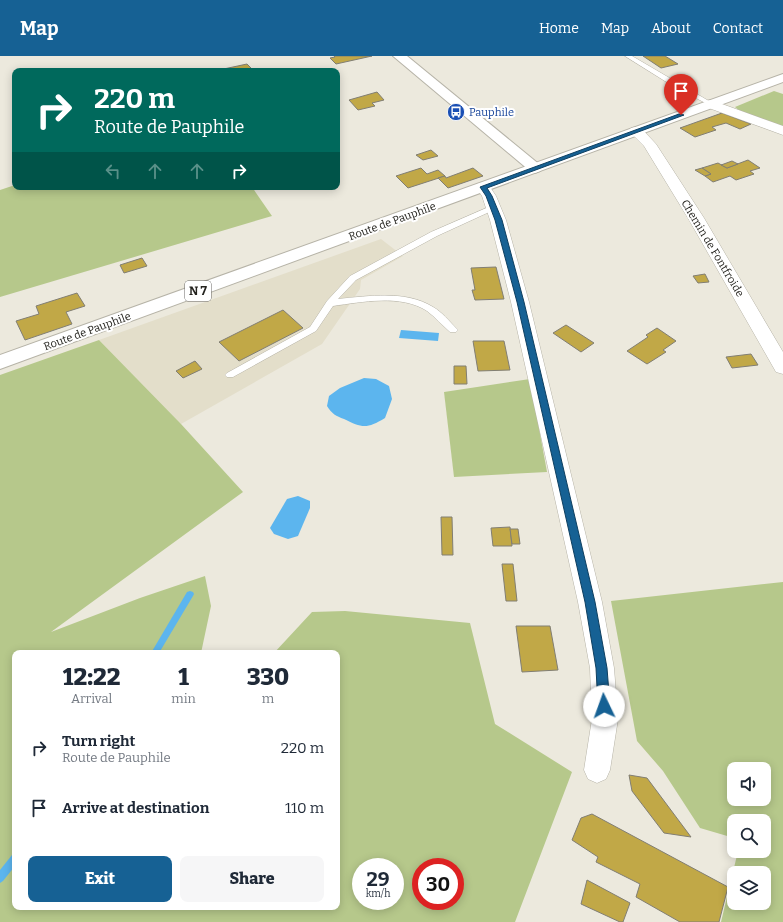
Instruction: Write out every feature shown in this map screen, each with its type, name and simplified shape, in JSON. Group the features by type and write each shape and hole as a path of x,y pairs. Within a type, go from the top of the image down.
{"main road":[{"path":"399,56 535,168"},
{"name":"Route de Pauphile","path":"0,362 783,78"}],"street":[{"path":"711,104 783,131"},
{"name":"Chemin de Fontfroide","path":"636,131 649,144 696,218 783,368"},
{"path":"483,187 489,196 498,220 520,302 588,594 602,668 605,719 597,770"}],"lane":[{"path":"628,56 670,82 711,104"},
{"path":"230,374 313,329 330,303 353,278 434,234 494,208"},
{"path":"330,303 382,299 407,301 430,309 452,330"}],"shaded area":[{"path":"381,239 403,256 361,280 360,289 322,344 181,424 99,340"}],"green space":[{"path":"774,91 783,94 783,128 741,112 735,107"},
{"path":"12,186 12,190 254,190 272,216 0,297 0,190"},
{"path":"99,340 181,424 243,492 51,632 140,598 205,576 211,606 202,650 12,650 12,910 340,910 340,650 277,650 312,612 345,611 470,623 495,724 572,772 515,922 0,922 0,375"},
{"path":"530,379 547,472 454,477 444,392"},
{"path":"783,582 783,922 721,922 727,897 727,910 771,910 771,866 734,866 736,858 771,858 771,814 727,814 727,836 700,828 663,771 637,741 611,601"}],"water":[{"path":"401,330 439,333 438,341 399,338"},
{"path":"364,378 376,379 389,386 392,399 385,418 369,426 360,426 336,416 327,406 329,396 340,388"},
{"path":"298,496 310,501 310,508 298,536 288,539 274,534 270,528 287,499"}],"building":[{"path":"334,56 372,56 336,64 330,58 335,57"},
{"path":"643,56 665,56 678,64 661,68"},
{"path":"247,64 251,68 228,68"},
{"path":"377,92 384,100 372,103 375,106 358,110 349,100"},
{"path":"722,113 751,124 740,129 726,123 712,127 716,130 695,137 680,128"},
{"path":"431,150 438,156 423,160 416,155"},
{"path":"748,160 760,168 750,171 754,174 736,180 730,176 713,182 705,176 711,174 702,168 718,163 727,168"},
{"path":"732,161 738,164 727,168 721,165"},
{"path":"421,168 427,174 438,170 445,176 408,188 396,176"},
{"path":"473,168 483,176 448,188 438,178 445,176 446,178"},
{"path":"702,168 711,174 705,176 695,170"},
{"path":"142,258 147,266 124,273 120,265"},
{"path":"496,267 504,299 475,300 472,290 475,290 471,268"},
{"path":"705,274 709,282 698,283 693,276"},
{"path":"77,293 85,306 66,312 72,324 25,340 16,321 39,314 36,306"},
{"path":"283,310 303,328 239,361 219,342"},
{"path":"566,325 594,343 581,352 553,333"},
{"path":"657,328 676,341 663,350 666,352 647,364 627,351 648,337 646,335"},
{"path":"473,341 504,341 510,370 478,371"},
{"path":"751,354 758,365 732,368 726,357"},
{"path":"195,361 202,369 183,378 176,371"},
{"path":"454,366 466,366 467,384 454,384"},
{"path":"441,517 452,517 453,555 442,555"},
{"path":"510,527 512,546 493,546 491,528"},
{"path":"510,529 518,529 520,544 512,544"},
{"path":"502,564 513,564 517,601 506,601"},
{"path":"516,626 550,626 558,670 522,672"},
{"path":"629,775 647,778 691,837 664,833 632,791"},
{"path":"592,814 727,886 719,922 680,922 636,897 640,884 596,862 598,857 572,840 581,818"},
{"path":"587,880 630,903 623,922 581,904"}],"waterway":[{"path":"157,650 190,594"},
{"path":"0,878 12,862"}],"place":[{"name":"Pauphile","path":"456,112"}],"route":[{"path":"604,706 602,668 590,602 520,302 498,220 489,196 483,187 681,115"}]}
